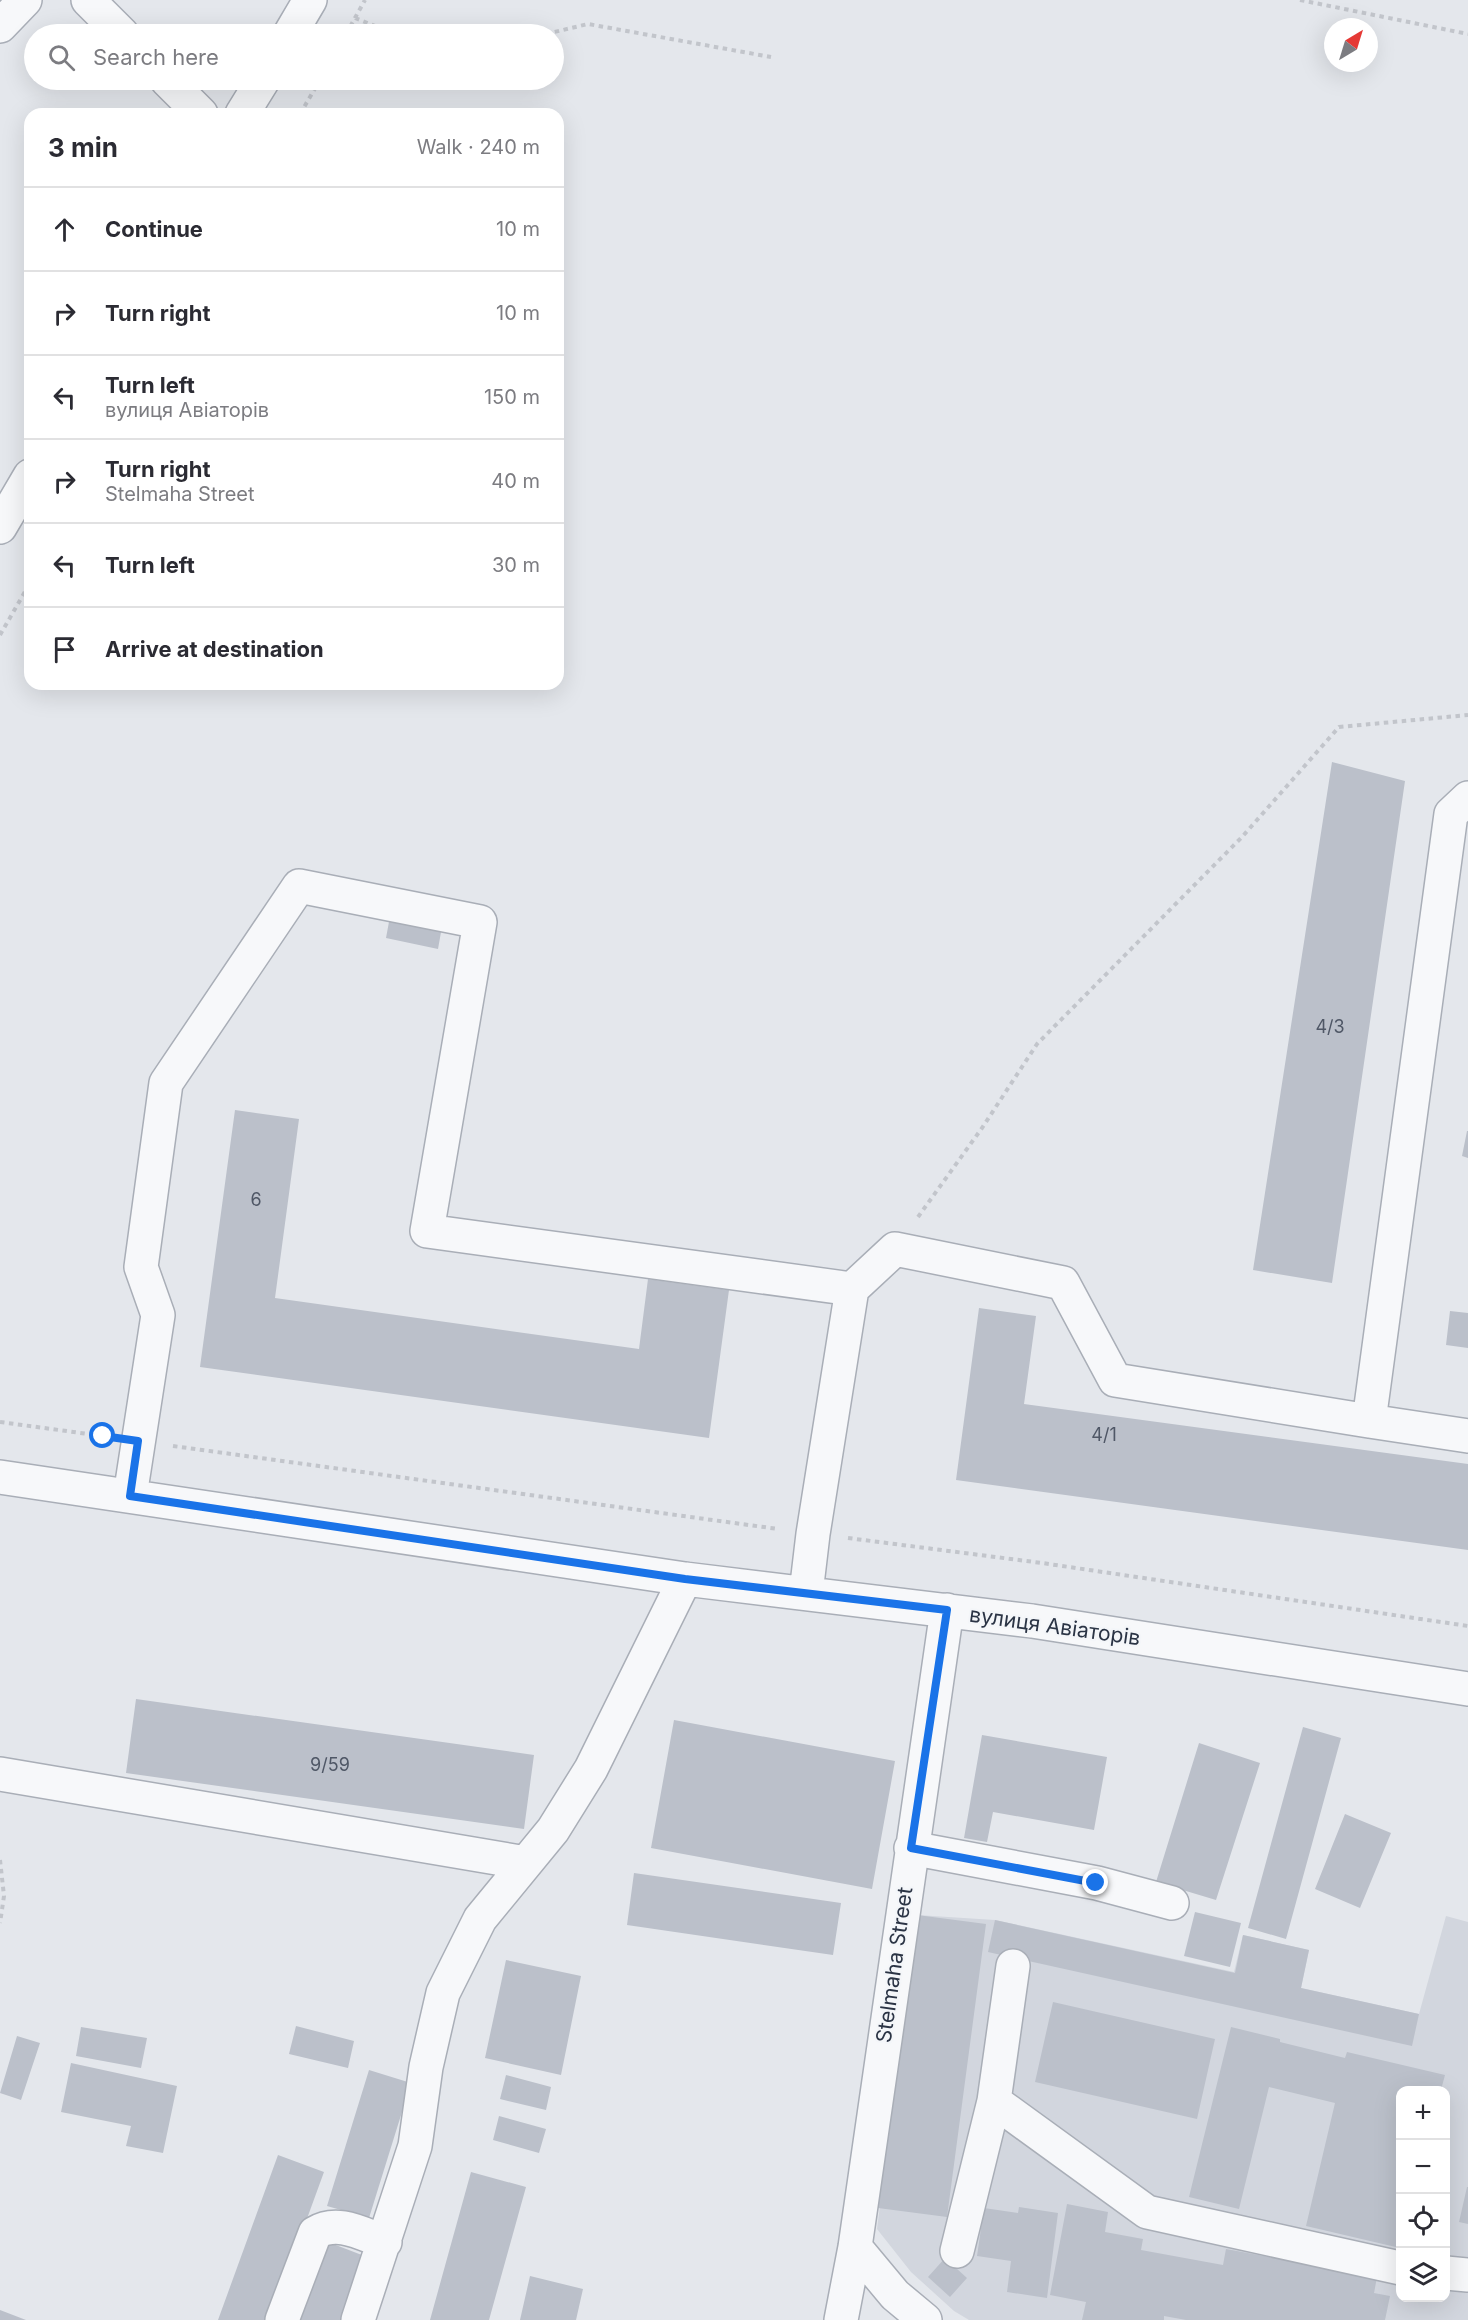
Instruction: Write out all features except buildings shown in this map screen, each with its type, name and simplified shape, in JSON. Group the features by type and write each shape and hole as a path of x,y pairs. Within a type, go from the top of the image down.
{"street":[{"path":"0,26 25,0"},
{"path":"88,0 112,24"},
{"path":"296,24 310,0"},
{"path":"177,90 195,108"},
{"path":"246,108 257,90"},
{"path":"0,527 24,486"},
{"path":"1369,1421 1451,814 1468,798"},
{"path":"130,1496 158,1315 141,1267 166,1083 299,886 480,922 427,1231 852,1289"},
{"path":"806,1593 813,1534 852,1289 895,1249 1063,1283 1115,1380 1468,1436"},
{"name":"вулиця Авіаторів","path":"0,1477 685,1579 1056,1625 1468,1689"},
{"path":"358,2320 415,2146 426,2067 443,1993 480,1919 554,1830 591,1769 685,1579"},
{"name":"Stelmaha Street","path":"841,2320 855,2247 947,1610"},
{"path":"0,1774 526,1863"},
{"path":"911,1848 1096,1883 1172,1903"},
{"path":"957,2251 994,2101 1013,1966"},
{"path":"994,2101 1147,2212 1396,2267"},
{"path":"282,2320 315,2233 326,2227 341,2226 385,2242"},
{"path":"855,2247 895,2295 925,2320"},
{"path":"1450,2274 1468,2276"}],"path":[{"path":"352,24 365,0"},
{"path":"1300,0 1468,34"},
{"path":"355,18 370,24"},
{"path":"564,30 588,24 771,57"},
{"path":"304,108 314,90"},
{"path":"0,635 24,593"},
{"path":"895,1249 982,1128 1037,1044 1242,837 1339,727 1468,715"},
{"path":"0,1422 813,1534 1042,1563 1468,1626"},
{"path":"0,1860 4,1896 0,1923"}],"shaded area":[{"path":"917,1915 995,1920 1234,1972 1243,1935 1309,1950 1301,1988 1419,2014 1446,1916 1468,1922 1468,2320 969,2320 954,2311 911,2272 877,2229"}],"route":[{"path":"103,1436 138,1441 130,1496 685,1579 947,1610 911,1848 1096,1883"}]}
